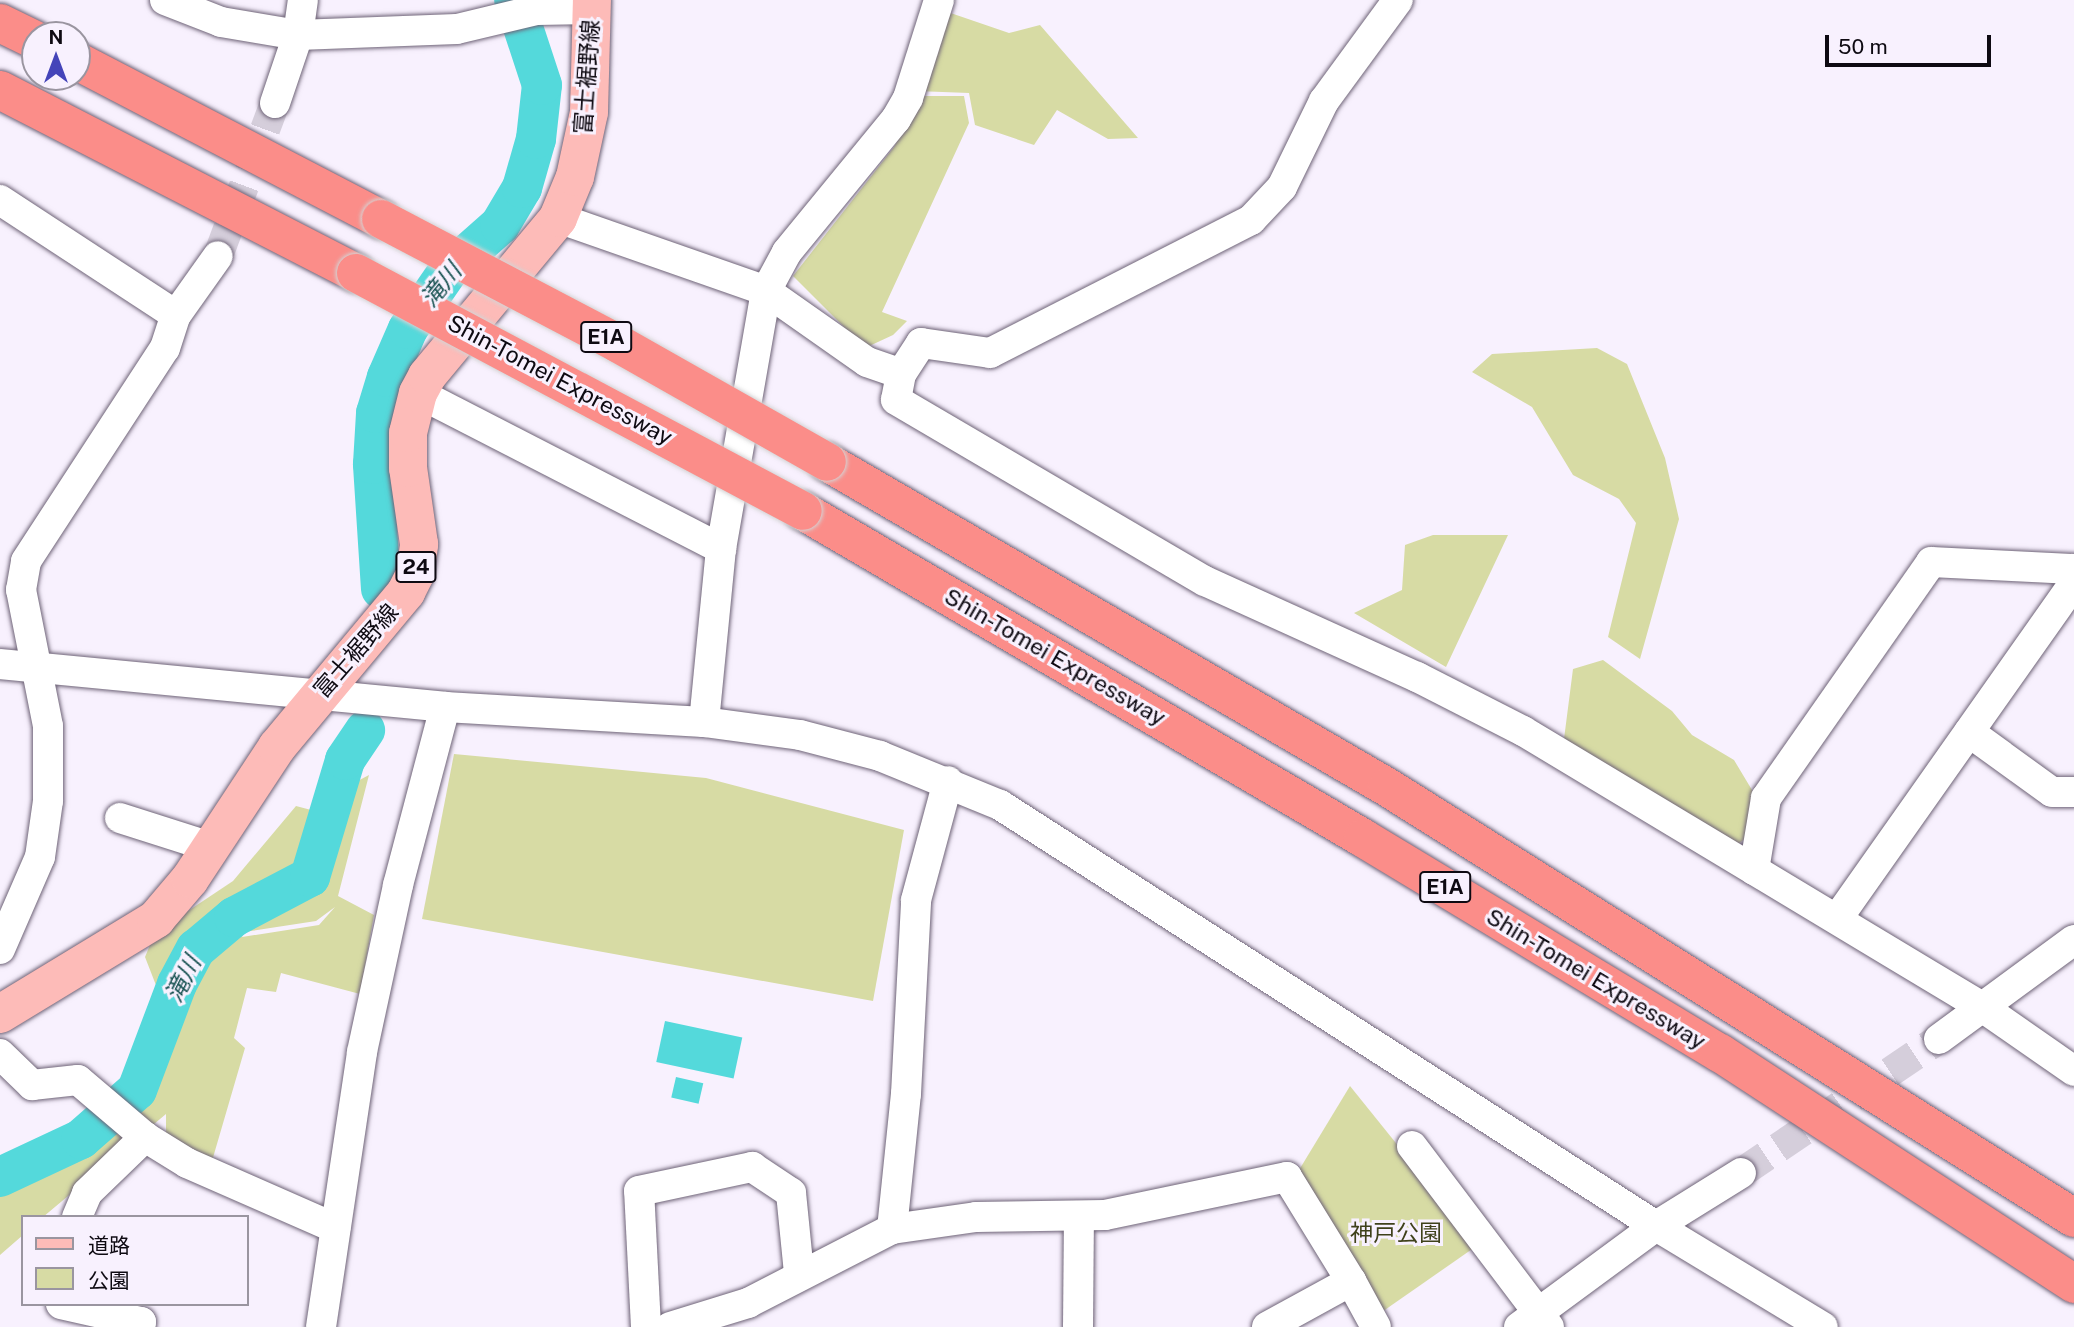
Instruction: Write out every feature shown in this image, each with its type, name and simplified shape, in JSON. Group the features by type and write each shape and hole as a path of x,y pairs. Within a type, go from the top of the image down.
{"highway":[{"path":"0,23 21,33"},
{"name":"E1A","path":"91,68 617,343 827,462 1387,787 2074,1218"},
{"name":"Shin-Tomei Expressway","path":"0,90 356,273 803,511 1363,838 1720,1054 2074,1284"}],"main road":[{"name":"富士裾野線","path":"3,1006 156,919 211,847 277,747 317,696 407,592 415,574 419,544 408,433 418,393 558,218 575,177 589,112 592,4"}],"street":[{"path":"165,0 221,22 298,35 457,29 536,10 592,4"},
{"path":"275,103 298,35 303,0"},
{"path":"704,722 721,549 765,291 787,252 896,119 908,98 939,0"},
{"path":"1398,0 1324,101 1282,187 1251,220 990,353 921,343 901,374 897,400 1205,581 1418,677 1523,731 1982,1007 2074,1071"},
{"path":"0,201 176,315"},
{"path":"558,218 765,291 867,362 901,374"},
{"path":"0,949 8,904 40,857 48,802 48,726 33,666 21,590 26,561 165,348 176,315 218,256"},
{"path":"418,393 721,549"},
{"path":"1754,870 1766,799 1931,562 2074,569"},
{"path":"1837,919 2074,583"},
{"path":"0,664 445,707 704,722 800,735 880,756 948,781 1046,833 1196,935 1656,1226 1823,1327"},
{"path":"321,1327 362,1052 398,886 445,707"},
{"path":"1969,732 2052,792 2074,792"},
{"path":"892,1229 906,1094 916,900 948,781"},
{"path":"120,818 211,847"},
{"path":"1939,1039 2074,940"},
{"path":"0,1054 32,1085 78,1080 145,1138 187,1163 335,1228"},
{"path":"79,1215 87,1193 145,1138"},
{"path":"1412,1146 1536,1323 1656,1226 1741,1173"},
{"path":"646,1327 639,1191 751,1167 791,1193 799,1273"},
{"path":"670,1327 748,1303 799,1273 838,1259 892,1229 965,1218 1105,1215 1287,1177 1376,1327"},
{"path":"1079,1216 1079,1327"},
{"path":"1267,1327 1351,1281"},
{"path":"70,1306 141,1322 140,1327"}],"green space":[{"path":"936,8 1009,33 1040,25 1138,138 1108,139 1057,110 1034,145 975,125 969,93 916,91"},
{"path":"920,96 964,96 969,123 882,312 907,321 893,335 865,348 793,276 894,147"},
{"path":"1597,348 1627,364 1665,458 1679,519 1640,659 1608,637 1636,523 1619,499 1573,475 1532,407 1472,372 1492,354"},
{"path":"1433,535 1508,535 1446,667 1354,613 1402,590 1405,545"},
{"path":"1603,660 1672,711 1692,735 1734,760 1758,800 1752,834 1735,846 1564,739 1573,669"},
{"path":"454,754 706,778 904,830 873,1001 422,919"},
{"path":"369,775 338,896 374,915 360,994 281,973 276,992 247,988 234,1038 245,1048 212,1161 166,1139 166,1114 45,1215 21,1215 21,1237 0,1255 0,1163 117,1100 129,1058 159,993 145,957 155,933 233,881 296,806 330,815 354,783","holes":["335,907 319,925 242,937 244,932 316,921"]},
{"name":"神戸公園","path":"1350,1086 1478,1245 1379,1314 1296,1175"}],"water":[{"path":"665,1021 742,1037 734,1079 656,1062"},
{"path":"676,1077 703,1083 699,1104 671,1097"}],"waterway":[{"name":"滝川","path":"381,589 373,464 376,413 387,377 408,329 448,271 500,225 522,188 536,139 542,85 514,0"},
{"name":"滝川","path":"0,1177 81,1139 137,1090 177,984 196,949 234,917 310,877 345,760 365,730"}],"tunnel":[{"path":"218,256 275,103"},
{"path":"1741,1173 1939,1039"}]}
